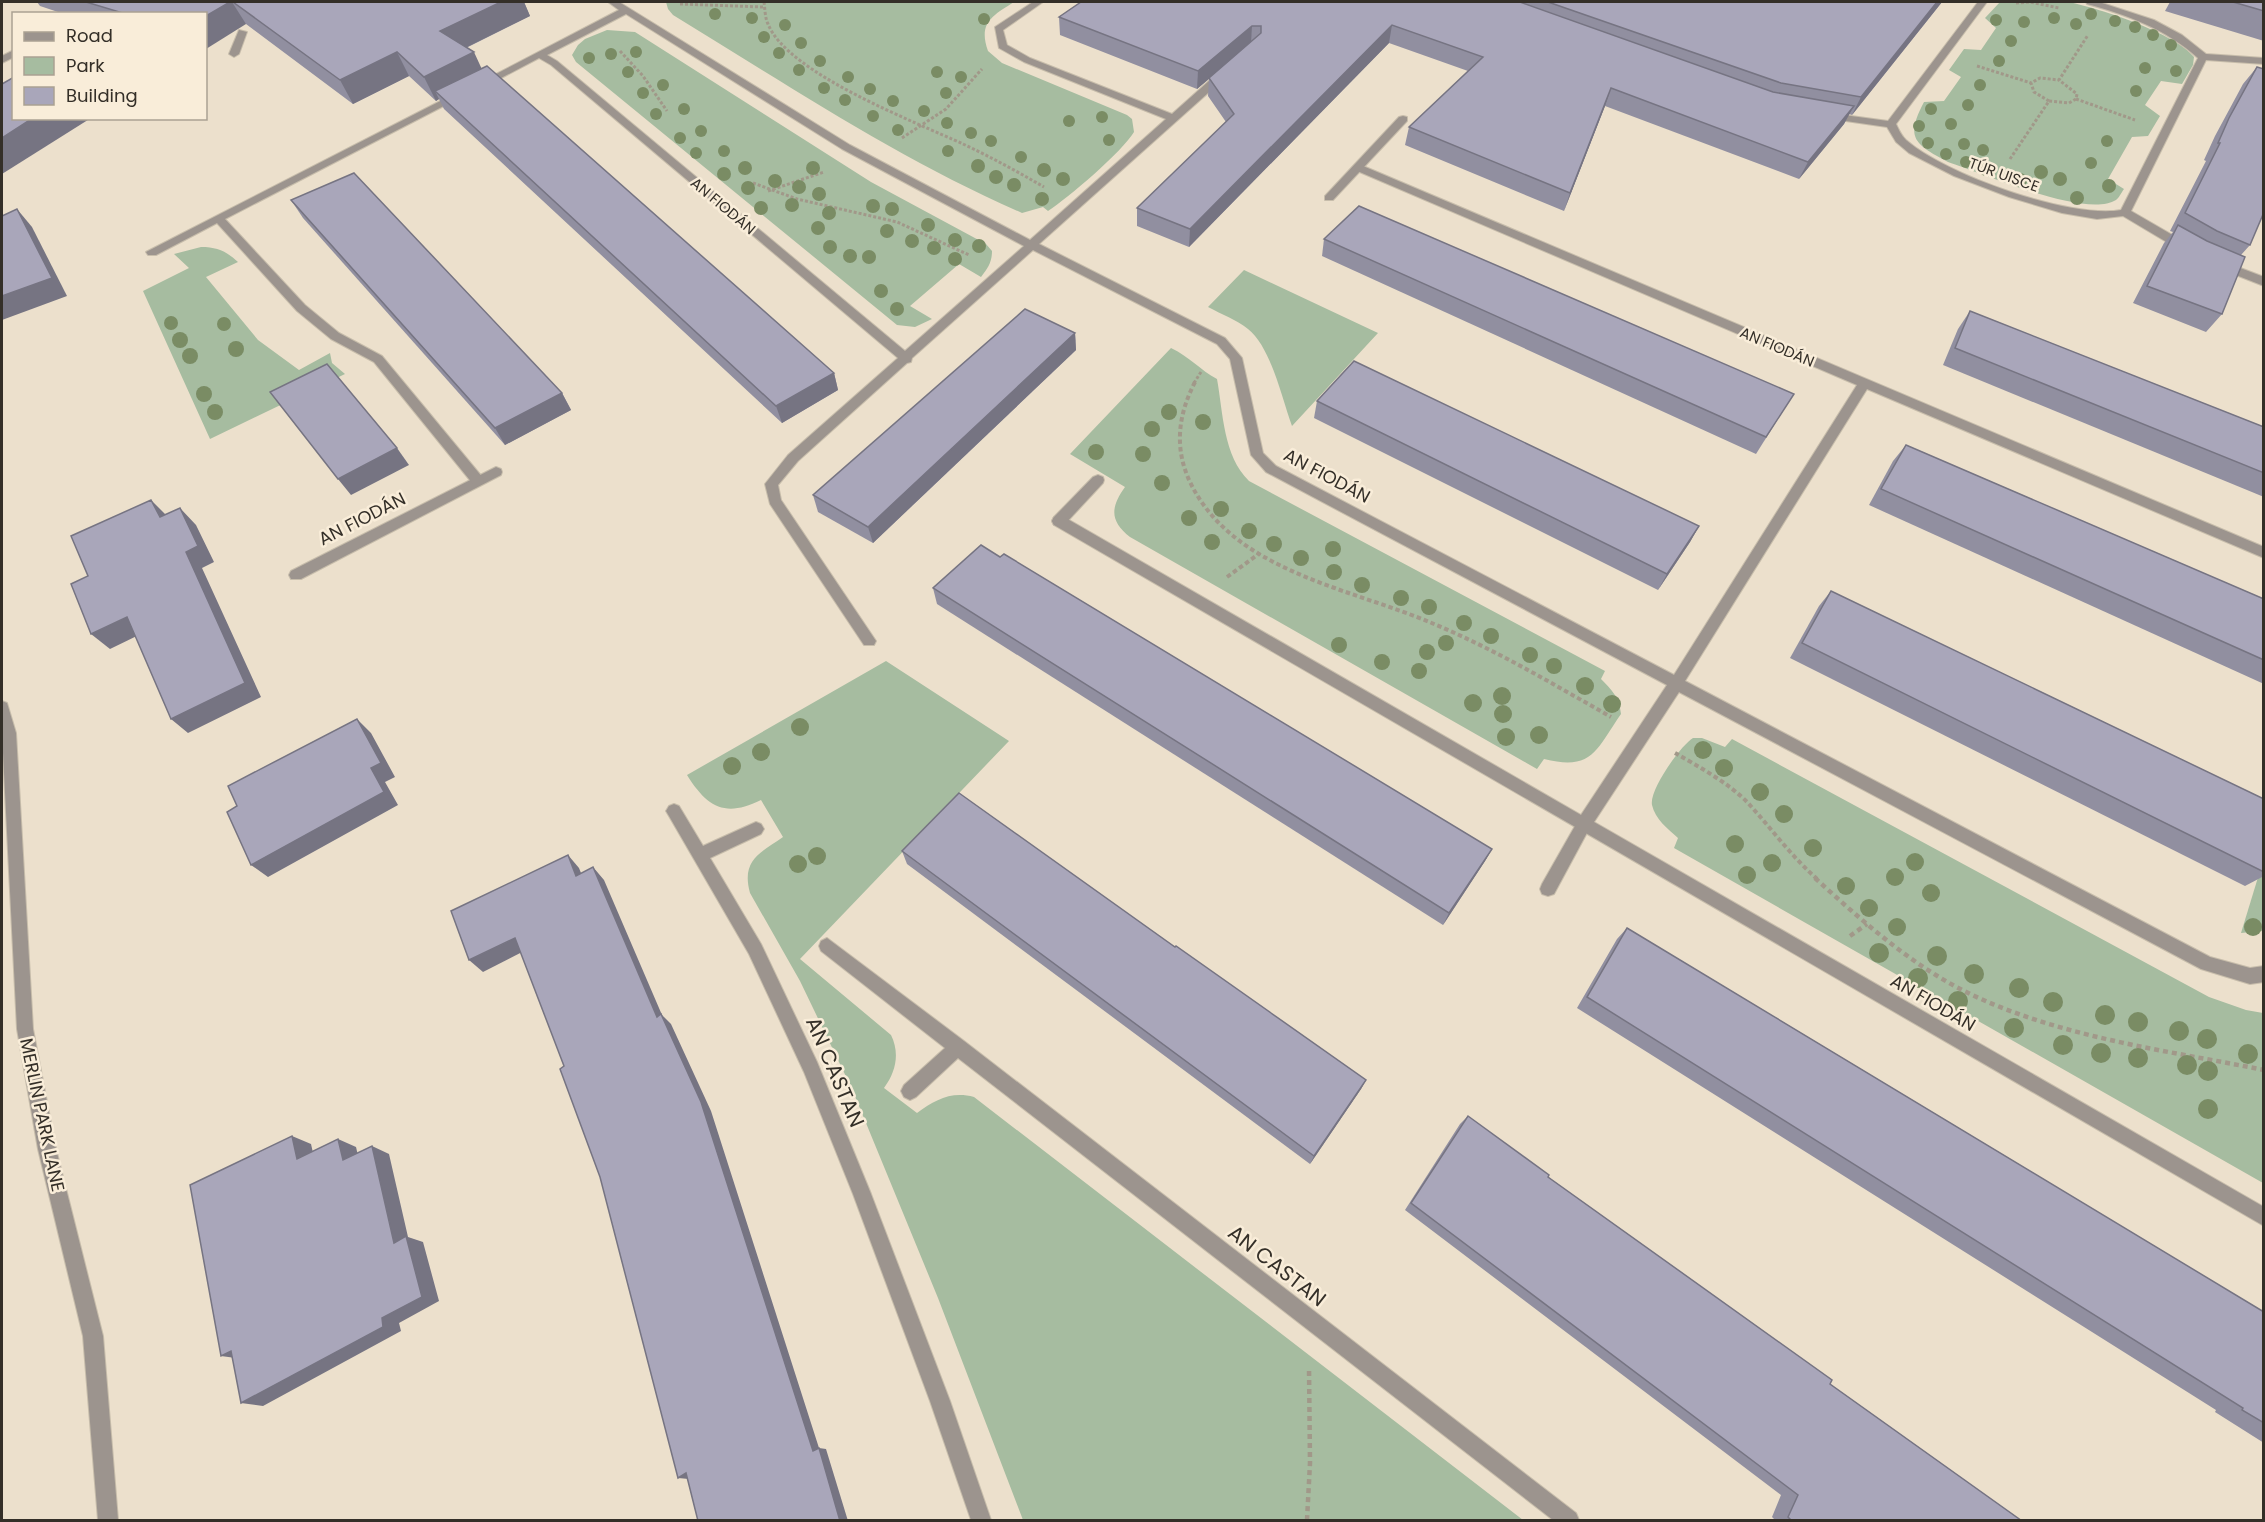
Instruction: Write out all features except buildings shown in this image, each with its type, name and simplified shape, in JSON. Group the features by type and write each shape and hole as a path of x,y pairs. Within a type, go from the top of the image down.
{"street":[{"path":"1039,2 998,29 1002,46 1027,60 1172,118"},
{"path":"1813,113 1868,123 1891,124 1982,2"},
{"path":"2090,2 2112,4 2167,31 2191,45 2203,57 2264,61"},
{"name":"AN FIODÁN","path":"152,252 593,27 622,5 846,147 1033,246 1221,341 1236,358 1257,455 1272,469 2207,964 2250,976 2264,974"},
{"path":"234,54 242,32"},
{"name":"AN FIODÁN","path":"540,54 554,63 907,359"},
{"path":"2203,57 2125,212 2202,257 2264,282"},
{"path":"869,641 775,501 771,484 793,458 1005,272 1172,118 1230,68"},
{"path":"1329,198 1403,119"},
{"name":"TÚR UISCE","path":"1891,124 1900,140 1942,168 2059,209 2111,215 2125,212"},
{"name":"AN FIODÁN","path":"1359,168 2264,553"},
{"path":"219,219 252,252 300,308 335,336 378,359 478,481"},
{"path":"1548,889 1584,824 1677,682 1864,384"},
{"name":"AN FIODÁN","path":"297,575 496,472"},
{"name":"AN FIODÁN","path":"1098,480 1059,521 2264,1217"},
{"name":"MERLIN PARK LANE","path":"2,707 9,734 25,1029 47,1149 93,1336 108,1521"},
{"name":"AN CASTAN","path":"674,811 755,949 811,1068 940,1401 981,1521"},
{"path":"700,855 756,829"},
{"name":"AN CASTAN","path":"827,946 1569,1521"},
{"path":"910,1091 958,1047"}],"path":[{"path":"764,2 768,24 784,46 818,73 866,100 980,152 1076,206"},
{"path":"2011,12 2017,3 2030,2 2066,11"},
{"path":"672,4 763,6"},
{"path":"593,27 634,65 668,112"},
{"path":"2058,80 2090,30"},
{"path":"1942,54 2031,83 2040,78 2058,80 2077,94 2076,99"},
{"path":"2031,83 2031,89 2036,95 2049,101 2069,103 2076,99 2166,130"},
{"path":"2010,159 2049,101"},
{"path":"751,182 769,191 797,199 897,222 1005,272"},
{"path":"1307,1521 1310,1463 1308,1318"}],"green space":[{"path":"2061,1 2083,5 2155,31 2171,39 2194,57 2193,65 2182,84 2161,81 2145,105 2160,116 2148,136 2132,137 2108,179 2124,189 2116,200 2102,204 2082,204 2034,192 1948,162 1920,145 1916,139 1915,124 1924,102 1944,101 1961,77 1949,70 1964,49 1981,50 1996,28 1985,18 2000,2"},
{"path":"666,2 1014,2 989,21 985,34 988,51 1002,63 1127,115 1132,119 1134,132 1107,162 1057,205 1048,211 1043,207 1022,213 932,169 844,120 673,15"},
{"path":"607,30 635,32 871,182 986,244 992,251 988,268 981,277 959,264 910,306 932,319 915,327 897,325 576,62 572,55 578,45 585,39"},
{"path":"201,247 221,250 238,262 206,277 258,340 299,370 330,353 332,363 345,374 210,439 143,291 189,268 174,254"},
{"path":"1244,270 1378,333 1292,426 1269,360 1256,337 1239,323 1208,307"},
{"path":"1171,348 1217,379 1229,446 1240,471 1249,481 1605,671 1601,679 1614,694 1621,714 1599,747 1583,760 1560,762 1544,759 1537,769 1123,531 1114,514 1117,501 1125,487 1070,454"},
{"path":"886,661 1009,741 800,959 891,1035 896,1055 894,1069 884,1088 917,1113 930,1104 951,1096 974,1097 1523,1520 1023,1520 938,1298 852,1089 800,981 750,893 748,873 750,865 760,853 783,837 761,800 737,808 718,806 702,795 687,775"},
{"path":"1693,738 1702,738 1725,747 1732,739 2209,997 2246,1010 2263,1013 2263,1183 1674,848 1678,838 1656,815 1652,798 1667,768 1681,749"},
{"path":"2263,861 2263,931 2241,933"}]}
